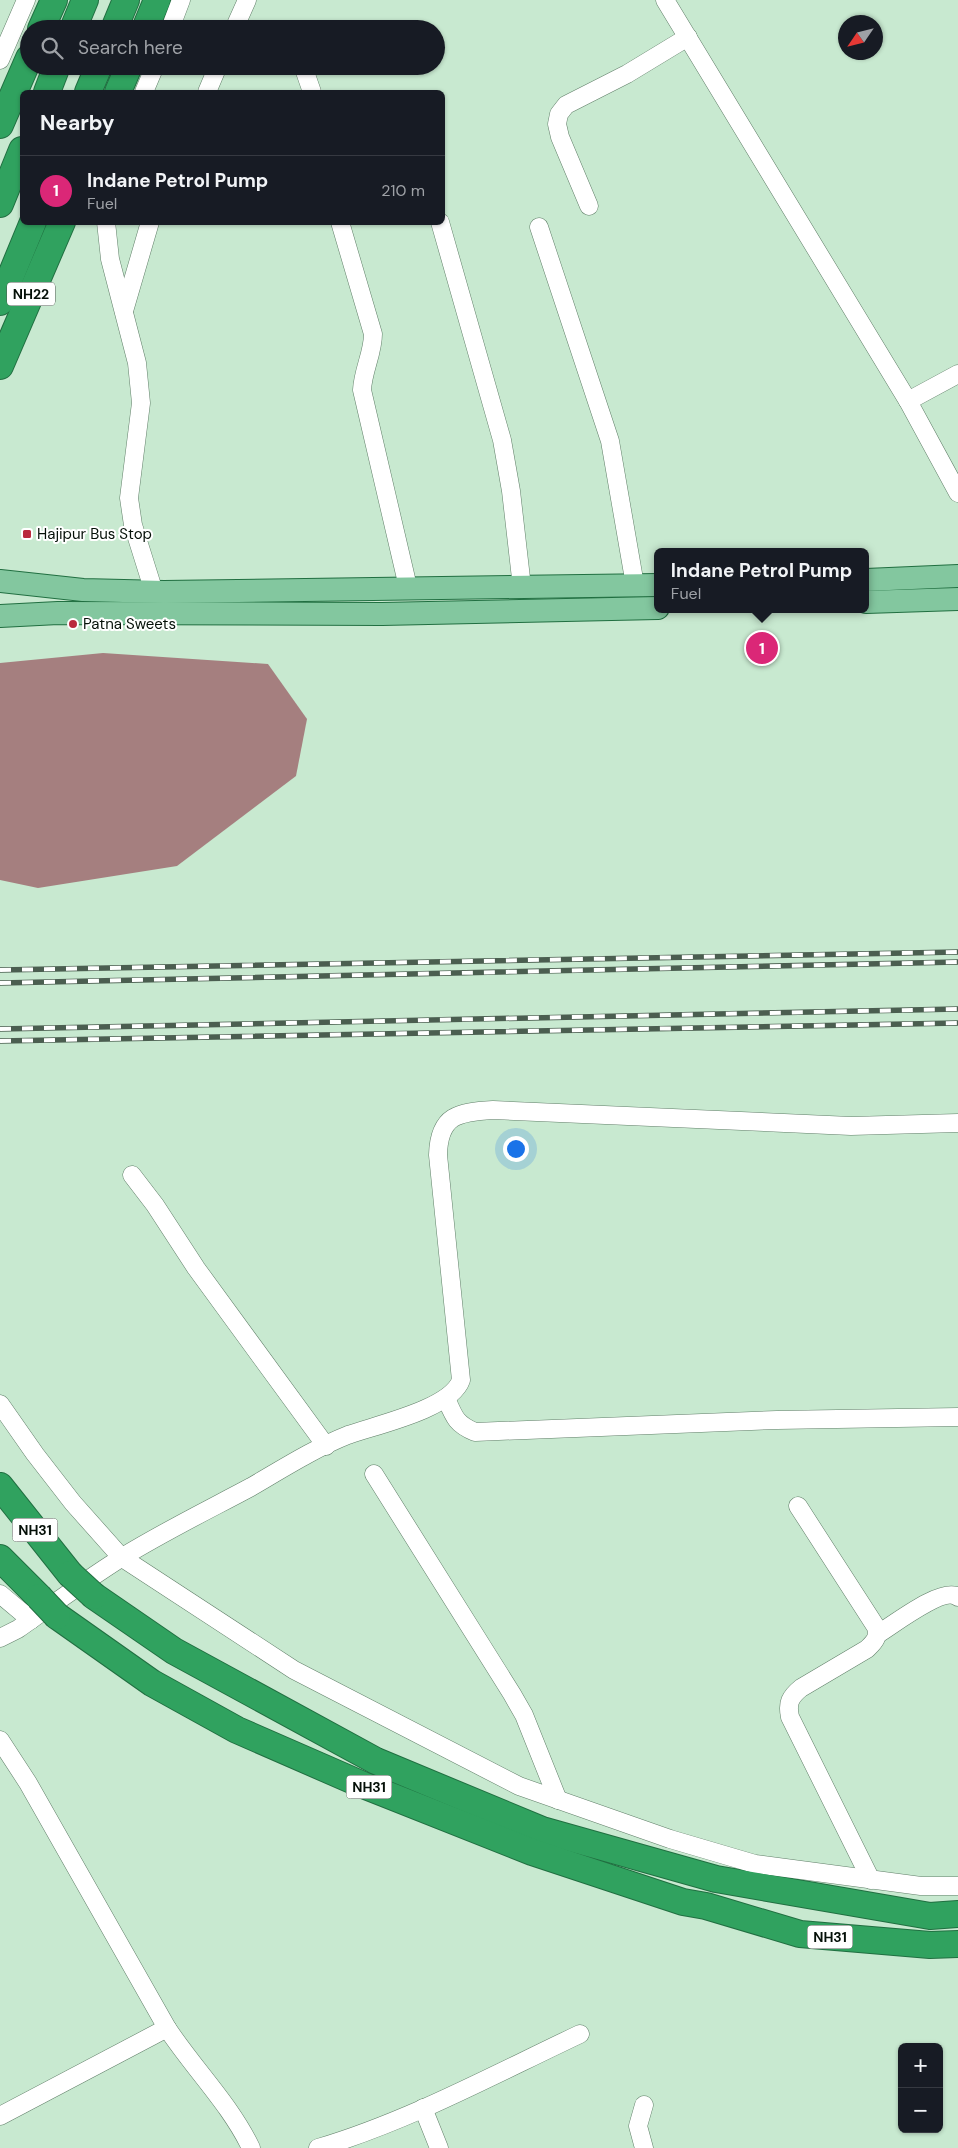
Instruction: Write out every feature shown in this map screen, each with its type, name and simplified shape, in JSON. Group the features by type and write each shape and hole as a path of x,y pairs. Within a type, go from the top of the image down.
{"highway":[{"path":"46,20 54,0"},
{"path":"77,20 85,0"},
{"path":"118,20 126,0"},
{"path":"149,20 157,0"},
{"path":"0,125 22,75"},
{"path":"47,90 54,75"},
{"path":"89,90 95,75"},
{"path":"119,90 125,75"},
{"path":"0,204 20,155"},
{"path":"0,302 32,225"},
{"name":"NH22","path":"0,366 61,225"},
{"name":"NH31","path":"0,1486 70,1574 94,1596 174,1651 376,1761 542,1830 716,1879 930,1916 958,1914"},
{"name":"NH31","path":"0,1558 35,1609 58,1616 152,1683 237,1730 363,1785 532,1852 683,1902 706,1906 800,1934 930,1945 958,1944"},
{"path":"706,1906 716,1879"}],"main road":[{"path":"869,580 958,576"},
{"path":"0,581 83,590 154,592 654,585"},
{"path":"869,602 958,599"},
{"path":"0,616 58,613 372,614 654,608"}],"street":[{"path":"0,60 26,0"},
{"path":"173,20 181,0"},
{"path":"238,20 247,0"},
{"path":"665,0 908,401 958,493"},
{"path":"589,206 560,137 557,124 559,114 566,105 627,74 688,37"},
{"path":"145,90 151,75"},
{"path":"208,90 214,75"},
{"path":"306,75 311,90"},
{"path":"106,225 110,258 138,363 141,403 129,498 133,525 154,592"},
{"path":"124,311 149,225"},
{"path":"341,225 373,334 373,348 363,373 362,390 408,587"},
{"path":"441,225 502,440 511,491 522,587"},
{"path":"539,227 610,442 635,585"},
{"path":"908,401 958,374"},
{"path":"0,1638 35,1609 122,1558 326,1446 348,1435 375,1428 446,1398 458,1389 461,1380 438,1142 442,1128 450,1119 460,1113 493,1110 851,1126 958,1123"},
{"path":"132,1175 155,1205 196,1268 326,1446"},
{"path":"446,1398 454,1418 463,1427 475,1432 777,1420 958,1417"},
{"path":"0,1404 35,1454 73,1503 122,1558 294,1670 519,1786 670,1839 755,1864 921,1886 958,1886"},
{"path":"374,1474 512,1694 527,1722 558,1800"},
{"path":"798,1506 876,1627 878,1634"},
{"path":"0,1594 35,1609"},
{"path":"870,1880 790,1717 788,1706 792,1696 801,1688 867,1649 875,1641 878,1634 934,1598 946,1595 958,1597"},
{"path":"0,1740 33,1791 168,2028 189,2061 231,2112 251,2148"},
{"path":"0,2116 168,2028"},
{"path":"318,2148 362,2134 423,2108 580,2034"},
{"path":"644,2105 638,2126 644,2148"},
{"path":"423,2108 439,2148"}],"shaded area":[{"path":"103,653 268,664 307,719 296,776 177,866 38,888 0,880 0,663"}],"railway":[{"path":"0,970 958,952"},
{"path":"0,983 958,962"},
{"path":"0,1029 958,1009"},
{"path":"0,1041 958,1023"}],"place":[{"name":"Hajipur Bus Stop","path":"27,534"},
{"name":"Patna Sweets","path":"73,624"},
{"name":"Indane Petrol Pump","path":"762,648"}]}
